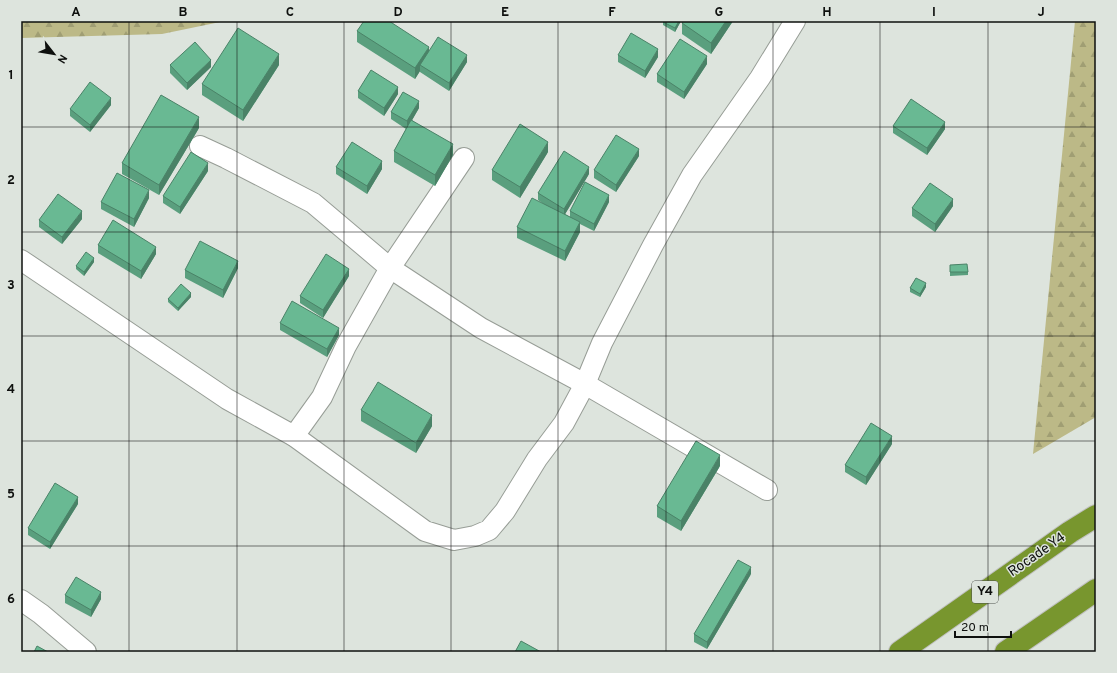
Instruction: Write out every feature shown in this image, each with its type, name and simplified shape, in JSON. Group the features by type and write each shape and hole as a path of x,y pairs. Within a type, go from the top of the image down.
{"highway":[{"name":"Rocade Y4","path":"900,652 1070,532 1096,516"},
{"path":"1006,652 1096,590"}],"street":[{"path":"21,260 227,399 294,436 425,530 454,540 476,536 489,530 505,511 537,459 564,423 585,384 602,343 653,245 692,175 760,78 795,21"},
{"path":"200,146 313,203 390,268 482,328 585,384 767,490"},
{"path":"294,436 322,396 346,346 390,268 464,158"},
{"path":"21,600 41,614 86,652"}],"green space":[{"path":"21,21 225,21 162,34 21,38"},
{"path":"1075,21 1096,21 1096,417 1033,454"}],"building":[{"path":"364,21 389,21 429,47 415,68 357,31"},
{"path":"663,21 679,21 675,28"},
{"path":"683,21 726,21 711,43 682,23"},
{"path":"238,28 279,54 243,110 202,84"},
{"path":"631,33 658,49 645,71 618,55"},
{"path":"438,37 467,55 449,83 420,65"},
{"path":"680,39 707,56 684,92 657,74"},
{"path":"195,42 211,60 187,83 170,65"},
{"path":"371,70 398,87 384,108 358,91"},
{"path":"90,82 111,98 90,125 70,109"},
{"path":"403,92 419,101 407,121 391,112"},
{"path":"161,95 199,117 159,185 122,163"},
{"path":"911,99 945,122 927,148 893,126"},
{"path":"411,120 453,144 435,175 394,151"},
{"path":"520,124 548,142 520,187 492,170"},
{"path":"616,135 639,149 616,185 594,170"},
{"path":"352,142 382,161 367,186 336,167"},
{"path":"564,151 589,167 564,209 538,193"},
{"path":"191,152 208,163 180,207 163,196"},
{"path":"117,173 149,190 134,219 101,202"},
{"path":"585,182 609,195 594,224 570,211"},
{"path":"930,183 953,199 935,224 912,208"},
{"path":"58,194 82,211 62,237 39,220"},
{"path":"532,198 580,222 565,251 517,227"},
{"path":"113,220 156,247 141,271 98,245"},
{"path":"200,241 238,261 223,290 185,270"},
{"path":"86,252 94,258 84,272 76,266"},
{"path":"326,254 349,269 323,310 300,296"},
{"path":"967,264 968,272 950,272 950,265"},
{"path":"916,278 926,283 920,294 910,288"},
{"path":"181,284 191,293 178,308 168,299"},
{"path":"292,301 339,328 327,349 280,323"},
{"path":"378,382 432,415 416,443 361,410"},
{"path":"871,423 892,436 866,477 845,465"},
{"path":"696,441 720,455 681,521 657,506"},
{"path":"55,483 78,497 50,542 28,528"},
{"path":"738,560 751,567 707,642 694,634"},
{"path":"76,577 101,592 91,610 65,595"},
{"path":"521,641 541,652 515,652"},
{"path":"37,646 48,652 34,652"}]}
